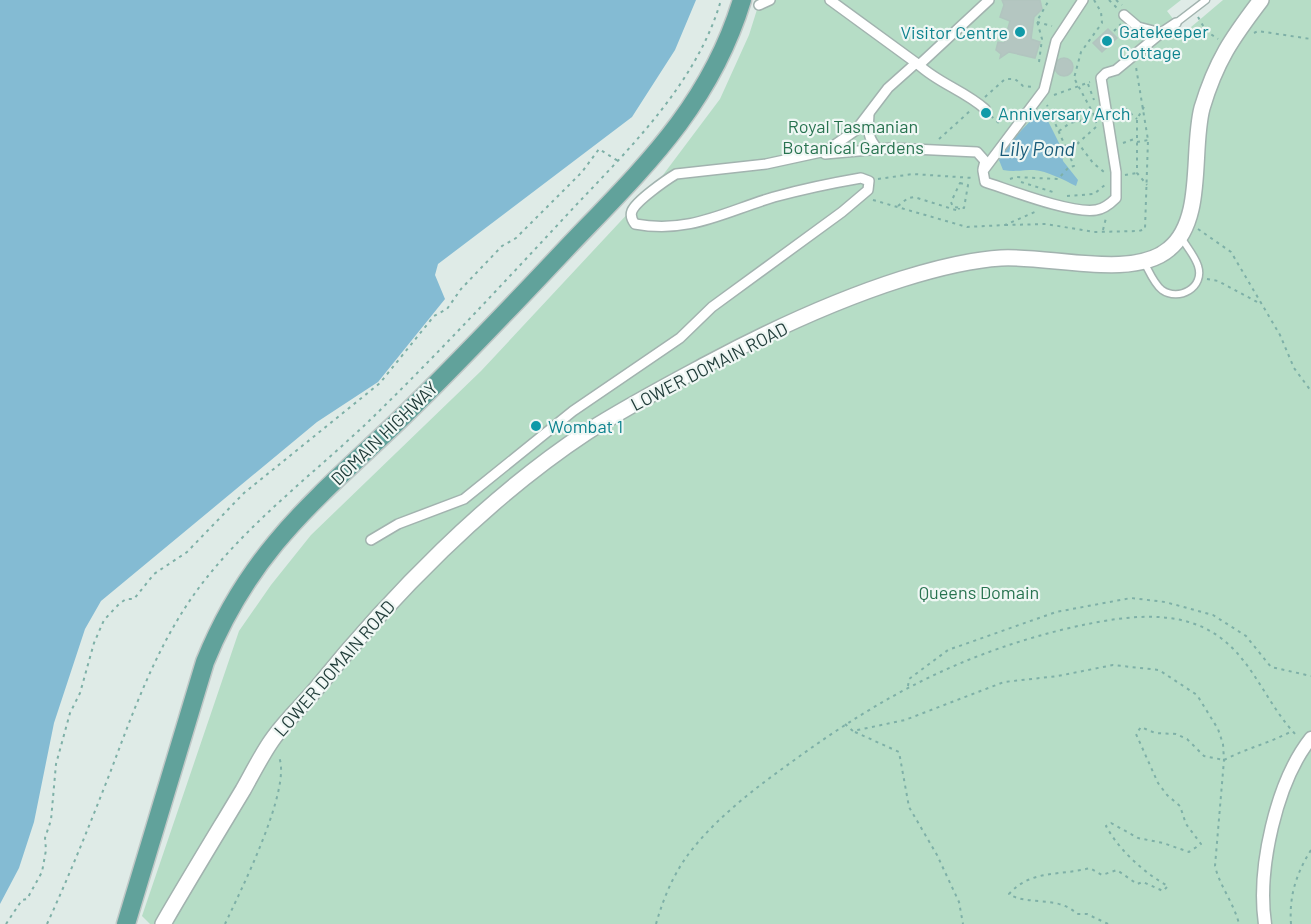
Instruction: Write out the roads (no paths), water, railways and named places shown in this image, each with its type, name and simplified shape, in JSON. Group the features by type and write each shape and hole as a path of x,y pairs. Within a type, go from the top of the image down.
{"main road":[{"name":"DOMAIN HIGHWAY","path":"126,924 205,662 218,630 247,578 284,531 459,361 655,155 691,110 751,3"}],"street":[{"path":"751,3 770,0"},
{"path":"830,0 917,64 928,75 955,87 982,106"},
{"path":"817,154 843,141 856,130 888,88 990,0"},
{"path":"983,171 1041,99 1056,41 1083,0"},
{"name":"LOWER DOMAIN ROAD","path":"163,924 271,740 349,647 447,549 535,471 585,434 626,408 780,328 901,279 948,266 998,258 1035,257 1113,265 1144,262 1172,248 1189,223 1201,113 1217,64 1229,42 1261,0"},
{"path":"1124,15 1138,27 1161,33"},
{"path":"371,540 398,524 464,499 573,411 680,338 712,307 842,212 868,190 869,182 861,178 806,189 706,222 680,227 634,224 631,218 632,210 664,181 676,174 766,164 817,154 878,149 977,152 985,161 983,171 985,182 1049,202 1085,210 1104,207 1116,198 1112,146 1101,78 1106,73 1116,70 1176,23"},
{"path":"869,114 867,130 871,142 878,149"},
{"path":"1265,924 1262,894 1273,827 1286,787 1308,741"}],"lane":[{"path":"1176,23 1206,0"},
{"path":"1144,262 1161,290 1172,295 1183,294 1194,288 1199,277 1198,266 1180,237"}],"water":[{"path":"0,0 696,0 675,50 632,117 438,264 435,275 445,299 378,382 317,422 101,601 85,629 54,723 34,822 19,868 0,904"},
{"name":"Lily Pond","path":"1043,111 1060,145 1063,161 1078,180 1076,186 1039,171 1003,170 999,160 1024,127"}],"place":[{"name":"Visitor Centre","path":"1020,32"},
{"name":"Gatekeeper Cottage","path":"1107,41"},
{"name":"Anniversary Arch","path":"986,113"},
{"name":"Wombat 1","path":"536,426"}],"park label":[{"name":"Royal Tasmanian Botanical Gardens","path":"853,136"},
{"name":"Queens Domain","path":"979,592"}]}
